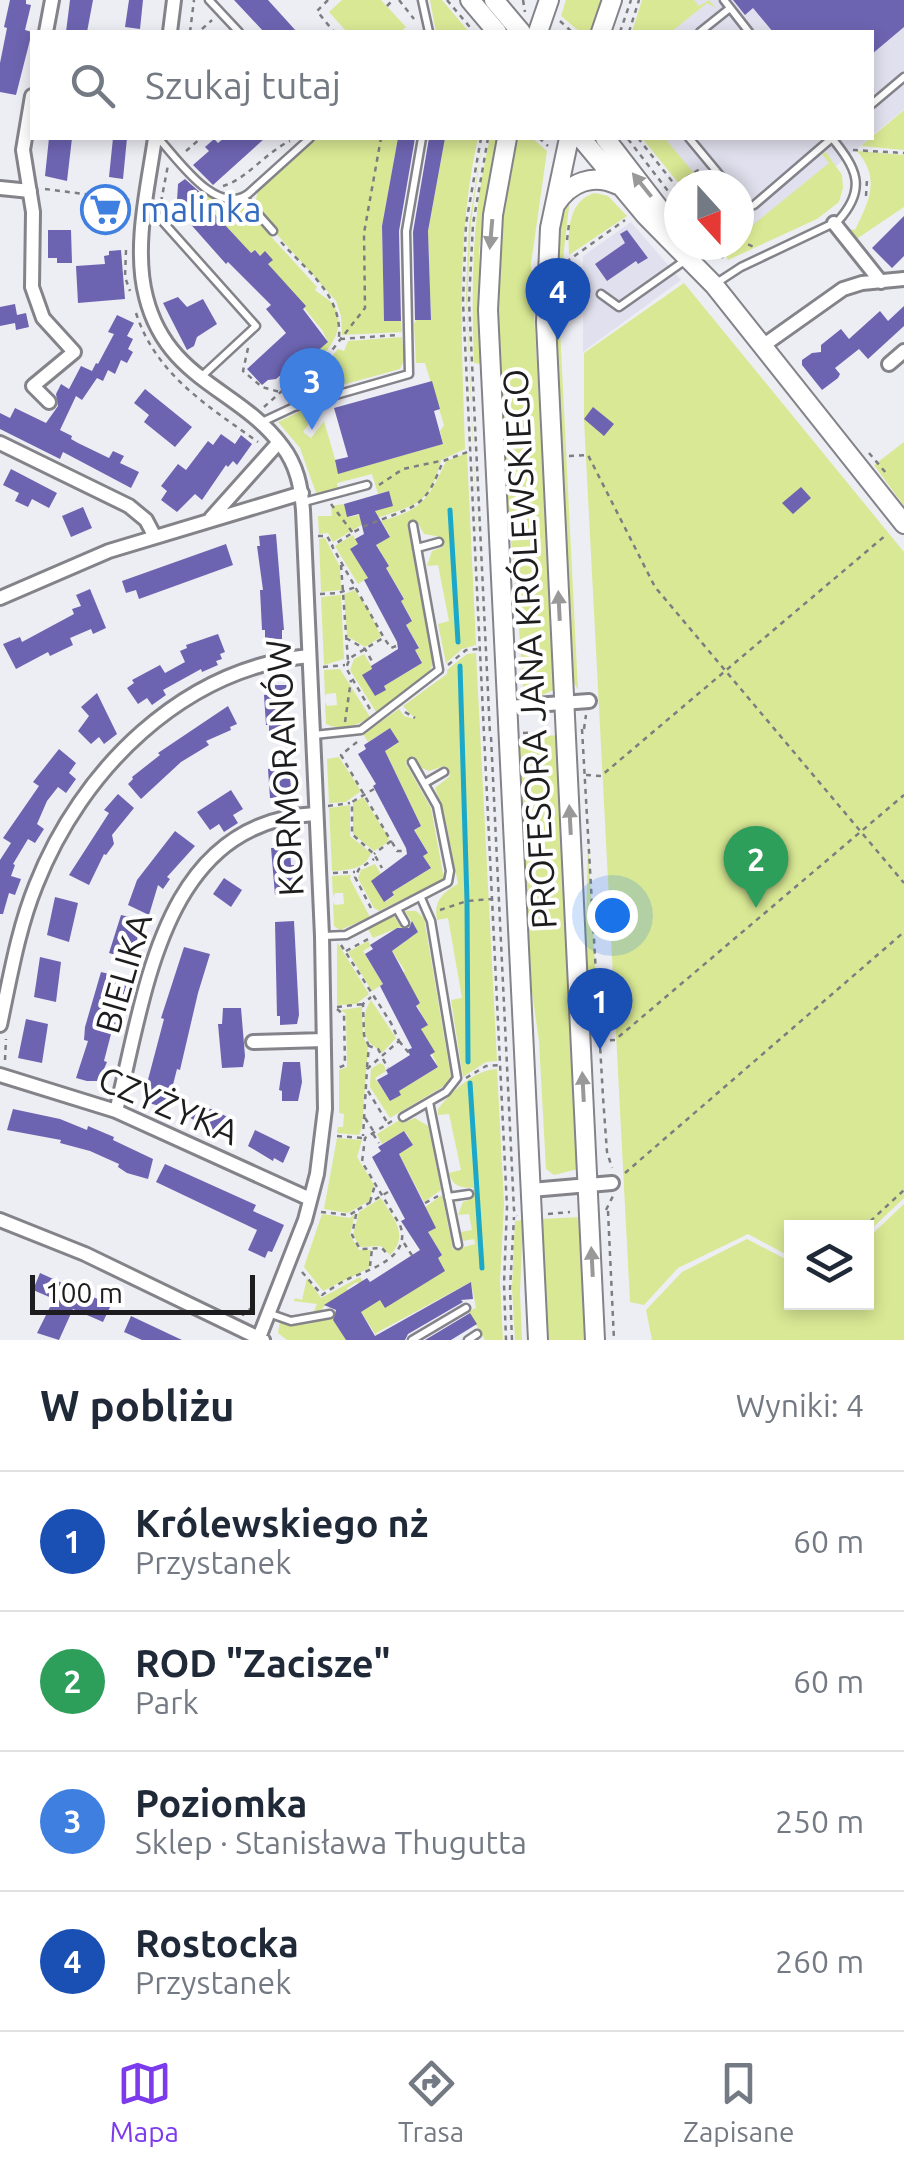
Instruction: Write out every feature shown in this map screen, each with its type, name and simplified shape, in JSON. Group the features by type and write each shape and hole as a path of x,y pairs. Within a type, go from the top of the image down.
{"street":[{"path":"46,30 52,0"},
{"path":"170,30 174,0"},
{"path":"470,0 495,30"},
{"path":"494,0 519,30"},
{"path":"539,30 549,0"},
{"path":"602,30 612,0"},
{"path":"30,108 23,150 30,189 34,298 43,318 74,352 33,386 49,402"},
{"path":"0,598 87,559 211,518 302,498 295,468 279,442 200,378 167,342 149,308 142,272 157,140"},
{"name":"PROFESORA JANA KRÓLEWSKIEGO","path":"507,140 493,215 488,286 538,1340"},
{"name":"PROFESORA JANA KRÓLEWSKIEGO","path":"569,140 546,322 595,1340"},
{"path":"583,140 624,190 664,229"},
{"path":"606,140 664,215"},
{"path":"561,212 561,196 580,182 603,180 624,190"},
{"path":"0,188 30,189"},
{"path":"834,223 881,282"},
{"path":"694,260 904,524"},
{"path":"764,345 842,289 904,280"},
{"path":"889,364 904,352"},
{"path":"211,518 279,442"},
{"path":"0,443 129,506 146,520 155,537"},
{"name":"KORMORANÓW","path":"260,1339 265,1308 296,1248 324,1128 322,936 302,498"},
{"path":"0,1025 36,885 75,810 111,762 188,698 248,669 308,656"},
{"path":"507,707 564,703 588,706"},
{"name":"BIELIKA","path":"116,1111 166,927 184,891 221,849 242,833 274,820 314,814"},
{"path":"253,1042 324,1040"},
{"name":"CZYŻYKA","path":"4,1070 116,1111 310,1200"},
{"path":"531,1190 616,1185"},
{"path":"0,1220 85,1254 260,1339"}],"lane":[{"path":"209,0 237,30"},
{"path":"422,0 426,30"},
{"path":"724,0 747,30"},
{"path":"702,30 730,8"},
{"path":"874,102 904,78"},
{"path":"159,140 207,190 224,199 243,198 308,140"},
{"path":"260,423 307,403 409,374 406,231 422,140"},
{"path":"691,140 716,170"},
{"path":"754,205 830,140"},
{"path":"714,284 834,223 847,211 854,198 856,175 833,140"},
{"path":"243,198 273,232"},
{"path":"148,203 256,326 200,378"},
{"path":"601,294 618,307 677,260"},
{"path":"302,498 371,486"},
{"path":"312,735 361,730 440,670 413,525"},
{"path":"418,548 439,542"},
{"path":"322,936 346,935 446,884 450,876 437,806 412,762"},
{"path":"425,784 444,772"},
{"path":"401,1117 455,1084 457,1068 429,914 421,898"},
{"path":"397,909 406,923"},
{"path":"429,1102 458,1245"},
{"path":"448,1197 469,1194"},
{"path":"265,1308 291,1321 330,1314"},
{"path":"412,1340 466,1308"},
{"path":"468,1340 477,1334"}],"path":[{"path":"190,30 194,0"},
{"path":"328,0 317,11 332,30"},
{"path":"387,6 392,0"},
{"path":"400,0 426,30"},
{"path":"447,0 472,30"},
{"path":"621,30 630,0"},
{"path":"630,30 639,0"},
{"path":"202,29 220,12"},
{"path":"558,20 570,30"},
{"path":"181,156 198,140"},
{"path":"207,190 235,179 267,150 292,140"},
{"path":"262,408 334,348 361,314 366,302 364,233 380,140"},
{"path":"481,140 466,224 464,271 507,1207 506,1340"},
{"path":"541,140 549,147"},
{"path":"629,140 664,184"},
{"path":"640,140 664,170"},
{"path":"267,150 277,162"},
{"path":"852,150 904,153"},
{"path":"30,189 148,203 169,156"},
{"path":"701,170 710,163"},
{"path":"561,212 565,262 627,218"},
{"path":"278,239 334,302 340,315 339,339"},
{"path":"249,332 243,371 262,388 280,392"},
{"path":"339,339 408,334"},
{"path":"318,363 345,392"},
{"path":"289,384 307,403"},
{"path":"371,486 403,470 476,450"},
{"path":"569,456 588,455 656,586 904,883"},
{"path":"332,546 354,532 418,505 430,491 443,460"},
{"path":"330,503 358,537"},
{"path":"586,775 601,776 886,535"},
{"path":"319,536 327,536 384,638 391,648 396,646"},
{"path":"340,563 346,671 374,714"},
{"path":"321,594 342,592 365,583"},
{"path":"375,619 380,616"},
{"path":"345,637 365,649 373,663"},
{"path":"324,667 348,662 384,638"},
{"path":"446,666 466,650 486,648"},
{"path":"344,726 352,679"},
{"path":"588,706 582,729 606,1152 612,1165"},
{"path":"406,714 415,718"},
{"path":"483,718 490,717"},
{"path":"517,733 558,730"},
{"path":"490,734 514,1216 512,1340"},
{"path":"363,738 339,755 386,823 397,851 405,852"},
{"path":"484,752 491,752"},
{"path":"333,806 352,802 374,789"},
{"path":"600,1041 615,1040 904,795"},
{"path":"352,802 352,834 382,868"},
{"path":"336,873 356,872 391,842"},
{"path":"356,872 356,881 376,919"},
{"path":"429,914 467,901 498,898"},
{"path":"614,1340 607,1210 616,1185 904,932"},
{"path":"345,951 370,938"},
{"path":"341,945 409,1053"},
{"path":"336,1008 363,1004 380,989"},
{"path":"363,1004 364,1035 369,1046 362,1162 401,1225 403,1242 413,1257 416,1255"},
{"path":"4,1070 6,1040"},
{"path":"367,1069 399,1042"},
{"path":"369,1046 378,1049 388,1068"},
{"path":"455,1084 486,1066 506,1065"},
{"path":"366,1088 388,1123"},
{"path":"364,1117 378,1143"},
{"path":"336,1136 364,1138 401,1117"},
{"path":"370,1203 375,1184"},
{"path":"872,1220 904,1190"},
{"path":"321,1212 349,1216 388,1192"},
{"path":"358,1210 352,1235 360,1249 382,1248 397,1265"},
{"path":"540,1214 582,1211"},
{"path":"514,1216 523,1215"},
{"path":"300,1271 309,1276 322,1295 352,1277 363,1277 391,1257 403,1242"},
{"path":"370,1270 372,1248"},
{"path":"243,1315 265,1308"}],"shaded area":[{"path":"657,0 904,0 904,109 874,134 874,30 648,30"},
{"path":"656,140 868,140 754,234 754,170 681,170"},
{"path":"631,222 681,280 583,352 583,256"}],"green space":[{"path":"342,0 381,0 406,27 345,30 329,12"},
{"path":"430,0 442,0 467,30 436,30"},
{"path":"566,0 602,0 592,30 578,30 561,16"},
{"path":"642,0 694,0 699,6 709,0 716,8 707,3 673,30 633,30"},
{"path":"904,110 904,150 861,146 874,140 874,135"},
{"path":"314,140 398,140 382,226 384,321 401,321 402,332 342,335 336,301 255,204 258,189"},
{"path":"445,140 478,140 463,254 465,449 441,460 432,487 418,502 369,521 333,542 328,533 319,534 318,516 332,516 331,506 344,504 348,517 360,515 388,491 378,494 372,474 337,483 338,489 316,493 300,448 278,422 303,410 308,425 303,432 311,438 324,421 339,473 443,444 440,431 444,425 425,363 416,363 414,324 416,320 431,319 428,231"},
{"path":"483,140 471,222 467,304 482,644 466,295 469,225"},
{"path":"490,140 497,140 479,251 481,364 474,363 473,278 479,194"},
{"path":"517,140 534,140 547,151 531,264 556,685 540,696 528,694 523,687 499,400 497,285 503,205"},
{"path":"644,140 667,141 691,170 668,170"},
{"path":"857,151 904,155 904,207 855,240 851,229 855,230 865,209 871,181"},
{"path":"826,152 842,175 839,202 817,219 754,248 754,224 829,163 822,154"},
{"path":"203,192 222,202 243,206 317,287 315,290 333,305 338,313 337,331 317,361 309,355 328,342 322,330 268,264 265,252 260,256 255,250 250,253 199,196"},
{"path":"595,193 608,196 627,216 569,255 575,210 579,202"},
{"path":"570,198 561,276 560,329 578,690 571,677 554,315 557,247"},
{"path":"684,283 904,552 904,1198 874,1226 874,1220 784,1220 784,1253 748,1234 678,1268 644,1305 630,1302 584,420 584,353"},
{"path":"402,337 404,360 400,369 342,385 324,366 338,349 344,351 348,341"},
{"path":"312,368 318,368 336,387 304,396 293,385"},
{"path":"904,442 904,506 874,465"},
{"path":"467,453 476,645 462,649 446,663 438,624 449,621 438,565 427,566 432,551 443,547 441,537 424,534 417,521 407,523 433,664 428,674 376,712 350,670 354,659 364,654 373,669 363,676 375,696 385,690 384,686 422,663 415,650 419,647 406,625 412,620 401,601 404,598 376,545 390,536 381,521 415,507 429,494 446,461"},
{"path":"353,535 358,544 350,549 368,578 358,584 335,546"},
{"path":"325,538 340,567 341,590 321,592 319,539"},
{"path":"355,590 381,637 365,647 347,636 344,594"},
{"path":"341,595 344,659 324,665 321,597"},
{"path":"476,653 497,1061 486,1062 463,1077 451,1000 462,998 448,918 437,920 436,913 440,898 458,884 444,812 435,788 450,776 444,766 429,771 414,756 405,762 431,808 444,879 379,911 358,878 361,870 375,864 381,874 384,902 394,896 392,892 431,868 423,856 428,852 414,830 421,826 385,751 398,743 390,728 368,742 363,734 399,709 404,716 415,719 403,706 467,654"},
{"path":"340,669 370,717 343,727 326,724 325,702 327,706 337,705 336,693 325,697 324,670"},
{"path":"559,735 580,1163 578,1169 554,1175 546,1169 539,1041 529,971 517,738"},
{"path":"339,757 361,791 346,802 329,803 327,759"},
{"path":"363,797 389,838 374,851 353,834 353,803"},
{"path":"350,805 350,836 371,853 360,866 332,871 329,808"},
{"path":"588,843 597,1000 596,1003 585,966"},
{"path":"351,875 370,917 340,930 334,926 333,902 344,904 343,893 333,897 332,876"},
{"path":"405,911 416,911 424,918 451,1077 444,1086 390,1118 370,1087 371,1069 380,1063 384,1065 386,1071 375,1078 390,1101 438,1067 421,1029 427,1025 401,974 405,971 392,951 405,942 397,928 373,938 368,929 394,916 408,939 418,932"},
{"path":"368,941 371,946 363,951 383,984 372,991 348,952"},
{"path":"337,942 369,994 356,1004 337,1005"},
{"path":"371,1000 396,1038 382,1053 369,1042 365,1032 365,1014"},
{"path":"362,1007 363,1036 368,1047 362,1127 359,1135 337,1133 338,1127 343,1127 344,1114 339,1113 339,1070 347,1067 346,1014 341,1010"},
{"path":"497,1069 504,1204 500,1282 503,1340 485,1340 468,1311 476,1308 471,1282 376,1333 379,1340 361,1312 442,1255 428,1232 435,1228 424,1208 442,1195 453,1250 475,1244 474,1239 463,1241 461,1232 472,1230 469,1214 458,1215 463,1202 473,1198 473,1188 458,1185 451,1178 449,1173 461,1170 449,1114 438,1115 438,1109 464,1083"},
{"path":"415,1118 428,1126 441,1190 424,1202 399,1154 413,1145 405,1131 382,1144 377,1134 401,1119 403,1123"},
{"path":"337,1138 362,1140 357,1157 374,1185 369,1201 348,1213 324,1209"},
{"path":"381,1198 399,1233 390,1255 381,1246 360,1247 353,1235 359,1212"},
{"path":"904,1204 904,1340 652,1340 646,1310 682,1272 747,1239 784,1258 784,1310 874,1310 874,1232"},
{"path":"322,1214 350,1218 355,1214 350,1235 359,1250 371,1250 369,1268 323,1291 304,1267"},
{"path":"582,1217 588,1340 546,1340 540,1219"},
{"path":"523,1220 522,1340 515,1340 515,1221"},
{"path":"360,1277 365,1285 361,1287 357,1282 347,1288 319,1314 312,1316 317,1304 294,1301 302,1300 307,1278 321,1298"},
{"path":"331,1316 346,1340 287,1340 278,1333 280,1322 305,1324"}],"building":[{"path":"10,0 26,0 31,5 25,30 30,31 30,40 16,95 0,92 0,63 7,28 4,27"},
{"path":"70,0 93,0 87,30 66,30"},
{"path":"129,0 143,0 140,29 125,27"},
{"path":"234,0 268,0 295,30 262,30"},
{"path":"733,0 904,0 904,27 874,52 874,30 771,30 753,8 745,15"},
{"path":"49,140 72,140 67,181 45,176"},
{"path":"113,140 127,140 123,179 109,177"},
{"path":"213,140 263,140 213,185 193,165 209,151 205,147"},
{"path":"398,140 415,140 399,231 401,321 384,321 382,226"},
{"path":"429,140 445,140 428,231 431,320 415,320 413,232"},
{"path":"185,179 251,253 255,250 260,256 265,251 273,260 268,264 306,306 303,309 328,342 307,360 303,356 276,379 262,385 247,369 286,333 266,309 271,305 226,264 186,219 185,209 177,201 178,184"},
{"path":"904,216 904,256 892,268 872,248"},
{"path":"48,230 71,230 72,263 57,263 57,258 48,258"},
{"path":"627,230 648,258 638,264 636,261 607,281 595,264 625,243 620,234"},
{"path":"121,250 125,299 78,303 76,266 105,264 104,256 109,251"},
{"path":"178,297 187,307 203,299 217,324 197,337 194,346 187,350 163,303"},
{"path":"15,304 17,315 26,313 29,327 16,330 15,323 0,326 0,307"},
{"path":"904,306 904,326 868,359 859,349 835,368 840,374 838,378 822,390 802,365 802,360 821,352 821,345 841,329 849,339 880,311 888,321"},
{"path":"117,315 134,323 127,336 133,339 128,349 133,352 127,363 121,360 115,374 108,370 103,381 97,378 82,400 76,396 60,430 109,458 113,451 124,456 120,463 139,472 131,488 63,452 60,459 0,429 0,413 10,418 15,408 46,423 58,406 56,394 61,384 69,389 81,366 92,371 98,364 114,334 108,332"},
{"path":"432,381 440,409 434,411 443,444 338,474 335,460 348,457 334,408"},
{"path":"145,389 192,427 175,447 144,422 149,415 134,403"},
{"path":"593,407 614,424 604,436 584,419"},
{"path":"221,434 235,444 241,435 252,444 237,465 233,461 226,465 202,500 195,494 177,512 161,500 167,491 161,486 178,464 186,470 208,441 213,445"},
{"path":"11,469 57,493 49,508 32,499 28,507 15,501 19,493 3,485"},
{"path":"801,487 811,498 793,514 782,503"},
{"path":"389,491 393,506 375,511 390,537 376,545 404,599 401,601 412,621 406,625 419,648 415,650 422,663 384,686 386,690 375,696 362,675 398,649 397,642 350,549 358,544 355,539 364,534 359,514 347,517 344,504"},
{"path":"83,507 92,528 71,537 62,516"},
{"path":"276,534 284,630 282,639 265,640 257,546 259,536"},
{"path":"226,544 233,565 139,599 136,590 126,593 122,581"},
{"path":"90,589 106,628 93,634 91,629 70,638 73,645 50,656 48,652 16,669 3,644 20,637 22,642 74,614 72,609 81,606 76,595"},
{"path":"218,634 225,652 216,661 218,665 202,672 201,669 163,690 166,695 152,705 147,698 138,704 127,688 134,683 132,680 160,665 165,673 185,662 180,651 186,645"},
{"path":"275,685 287,685 286,734 269,734 266,725 264,695 275,694"},
{"path":"97,693 117,734 104,744 99,737 91,744 78,731 89,716 81,707"},
{"path":"228,706 237,724 206,741 209,745 181,762 141,799 128,784 132,777 158,753"},
{"path":"390,728 399,742 385,751 421,826 414,830 428,853 423,856 431,868 392,892 394,895 384,902 371,881 407,854 406,848 358,754 366,749 364,745"},
{"path":"59,749 76,763 69,773 76,779 66,793 58,787 47,801 37,824 44,829 35,843 28,839 13,864 11,876 21,879 15,895 9,893 0,914 0,860 11,843 3,838 39,786 33,782"},
{"path":"288,759 289,798 270,798 271,760"},
{"path":"231,790 243,809 233,815 238,823 224,832 219,824 210,830 197,812"},
{"path":"118,794 134,808 112,835 114,844 104,854 89,885 69,875 109,813 104,810"},
{"path":"175,831 195,846 167,877 170,879 163,889 158,885 149,915 128,905 137,880"},
{"path":"271,848 290,848 293,895 275,895"},
{"path":"224,878 242,890 231,907 213,894"},
{"path":"55,897 78,903 69,942 47,935"},
{"path":"121,915 142,920 132,960 109,953"},
{"path":"294,921 299,1015 297,1024 280,1025 275,922"},
{"path":"412,921 418,932 392,951 420,1003 416,1006 428,1025 421,1029 435,1052 430,1055 438,1067 390,1101 377,1080 410,1055 407,1050 412,1048 365,954 373,949 370,945 397,928 409,928"},
{"path":"184,947 210,954 167,1108 145,1102 145,1091 164,1019 161,1018"},
{"path":"40,957 61,962 56,1002 34,997"},
{"path":"101,972 129,979 114,1022 122,1025 121,1032 111,1034 104,1061 107,1062 99,1081 87,1081 76,1078 88,1041 84,1040 85,1027"},
{"path":"223,1008 241,1008 243,1067 222,1068 218,1024 222,1024"},
{"path":"26,1019 48,1024 42,1063 18,1058"},
{"path":"283,1062 300,1062 302,1082 298,1101 282,1101 279,1090"},
{"path":"196,1102 232,1119 224,1135 189,1117"},
{"path":"13,1109 60,1119 87,1130 88,1126 114,1137 113,1140 153,1159 148,1179 127,1173 119,1164 90,1151 60,1143 61,1140 7,1130"},
{"path":"255,1130 290,1147 283,1163 248,1146"},
{"path":"404,1131 413,1145 399,1154 436,1228 428,1232 442,1255 438,1258 445,1271 385,1308 380,1300 361,1312 375,1336 471,1282 473,1299 461,1300 408,1334 405,1340 346,1340 333,1320 336,1310 324,1305 420,1250 401,1221 405,1219 372,1157 381,1151 378,1147"},
{"path":"165,1164 256,1205 253,1211 284,1225 272,1252 268,1251 265,1258 248,1250 257,1230 156,1182"},
{"path":"40,1273 111,1305 103,1322 73,1309 59,1340 37,1333 54,1299 33,1290"},
{"path":"470,1313 477,1324 451,1340 425,1340"},
{"path":"131,1316 182,1340 142,1340 124,1332"}],"waterway":[{"path":"450,510 458,642"},
{"path":"460,666 468,1062"},
{"path":"470,1083 482,1268"}],"place":[{"name":"malinka","path":"105,209"},
{"name":"Rostocka","path":"558,340"},
{"name":"Poziomka","path":"312,430"},
{"name":"ROD \"Zacisze\"","path":"756,908"},
{"name":"Królewskiego nż","path":"600,1050"}]}
